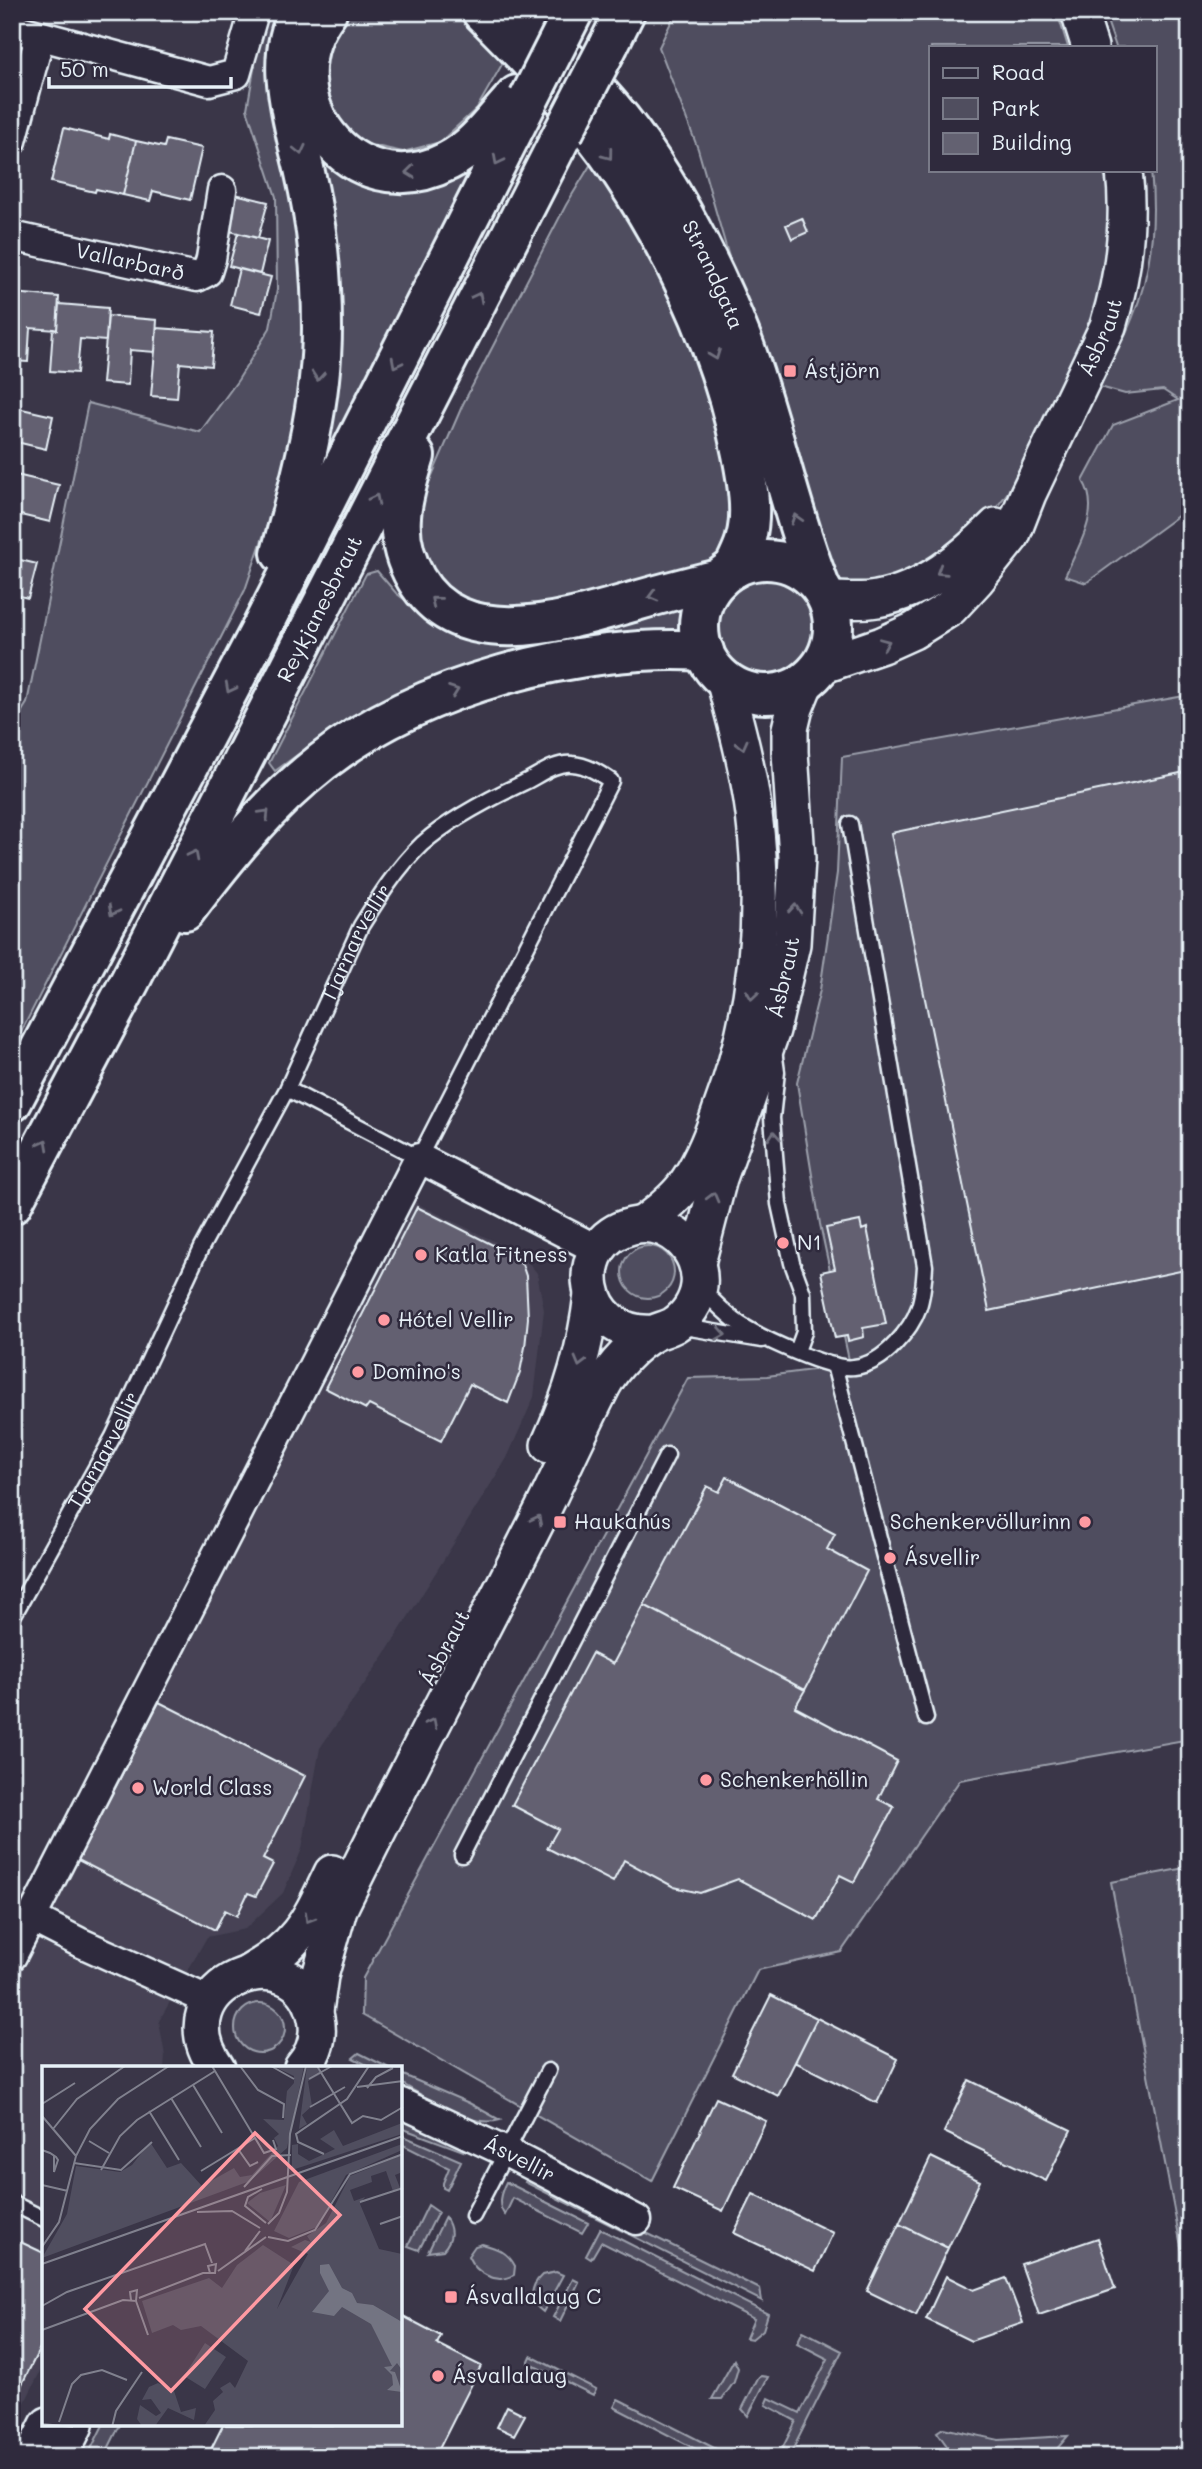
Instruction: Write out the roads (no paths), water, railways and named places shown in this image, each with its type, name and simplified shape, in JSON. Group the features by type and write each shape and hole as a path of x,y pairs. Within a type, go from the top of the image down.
{"main road":[{"path":"262,627 312,429 322,328 316,233 300,148 289,110 285,72 286,50 299,12"},
{"path":"327,12 313,35 306,61 305,74 311,109 337,148 366,167 394,173 412,173 448,161 475,141 525,95"},
{"name":"Strandgata","path":"482,12 574,111 620,170 666,245 699,312 726,390 746,472 749,521 746,538 726,573"},
{"name":"Strandgata","path":"519,12 616,114 675,201 702,250 743,342 767,415 793,513 823,592"},
{"name":"Reykjanesbraut","path":"12,1101 262,627 525,95 550,56 573,12"},
{"name":"Reykjanesbraut","path":"12,1204 130,981 617,28"},
{"path":"447,358 408,478 400,512 403,552 421,588 436,603 454,614 476,622 502,627 536,626 580,617 726,573 752,561 770,559 788,563 805,571 823,592 833,617 829,651 813,674 790,690 773,694 739,688 714,665 700,635 700,615 707,596 726,573"},
{"path":"130,981 230,854 268,811 324,760 380,724 450,692 559,662 645,649 714,665"}],"street":[{"path":"12,29 209,81 236,74 254,12"},
{"path":"1079,12 1090,46"},
{"path":"12,141 40,36"},
{"name":"Ásbraut","path":"698,1275 719,1178 772,1030 792,944 797,858 790,729 795,708 813,674 913,631 950,608 1012,535 1031,488 1108,326 1120,282 1126,234 1128,201 1124,172"},
{"name":"Vallarbarð","path":"12,236 197,277 206,272 211,259 222,190"},
{"name":"Ásbraut","path":"823,592 876,599 903,593 968,554 1031,488"},
{"name":"Ásbraut","path":"643,1224 676,1197 699,1164 728,1092 750,1009 759,931 758,859 748,772 714,665"},
{"path":"419,1158 598,1250"},
{"name":"Tjarnarvellir","path":"12,1956 419,1158"},
{"path":"643,1224 660,1226 687,1244 698,1275 690,1309 664,1329 641,1334 616,1326 597,1307 590,1279 598,1250 610,1237 624,1228 643,1224"},
{"name":"Ásbraut","path":"210,2001 220,1988 233,1978 249,1973 274,1959 294,1940 309,1919 540,1463 569,1398 580,1365 588,1332 592,1295"},
{"name":"Ásbraut","path":"313,2065 318,2027 315,2011 320,1976 339,1909 543,1508 604,1381 632,1350 664,1329"},
{"path":"32,1918 210,2001 204,2017 203,2035 209,2063"},
{"path":"249,1973 270,1973 289,1979 304,1993 315,2011"},
{"name":"Ásvellir","path":"402,2103 506,2152 638,2220"},
{"path":"32,2457 47,2427"},
{"path":"59,2457 74,2427"}],"lane":[{"name":"Tjarnarvellir","path":"12,1618 113,1437 201,1248 287,1089 361,926 392,879 422,845 443,828 494,798 553,767 570,764 588,767 611,781 419,1158"},
{"path":"698,1275 740,1324 797,1352 834,1365 852,1368 885,1355 900,1340 921,1307 925,1266 850,824"},
{"path":"772,1030 777,1072 772,1118 779,1205 792,1263 803,1293 804,1332 797,1352"},
{"path":"287,1089 419,1158"},
{"path":"664,1329 769,1340"},
{"path":"834,1365 926,1718"},
{"path":"462,1855 667,1455"},
{"path":"474,2216 548,2071"},
{"path":"12,2203 42,2218"}],"place":[{"name":"Ástjörn","path":"790,371"},
{"name":"N1","path":"783,1243"},
{"name":"Katla Fitness","path":"421,1255"},
{"name":"Hótel Vellir","path":"384,1320"},
{"name":"Domino's","path":"358,1372"},
{"name":"Haukahús","path":"560,1522"},
{"name":"Schenkervöllurinn","path":"1085,1522"},
{"name":"Ásvellir","path":"890,1558"},
{"name":"Schenkerhöllin","path":"706,1780"},
{"name":"World Class","path":"138,1788"},
{"name":"Ásvallalaug C","path":"451,2297"},
{"name":"Ásvallalaug","path":"438,2376"}]}
